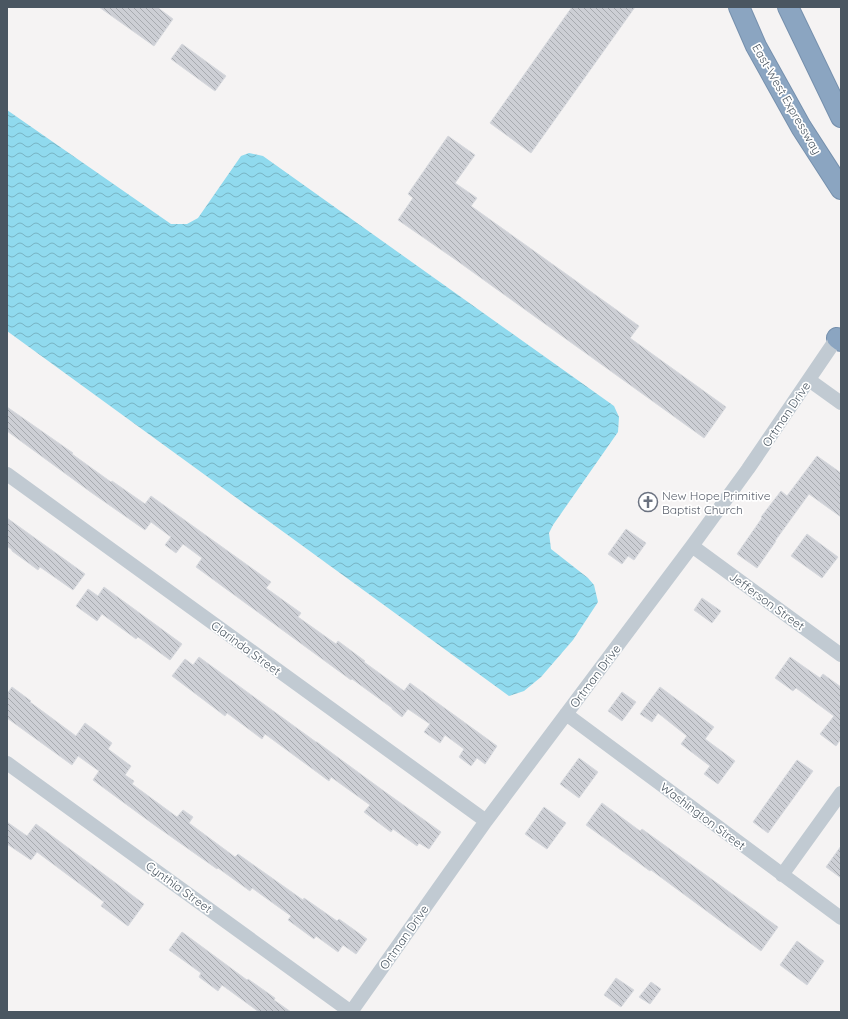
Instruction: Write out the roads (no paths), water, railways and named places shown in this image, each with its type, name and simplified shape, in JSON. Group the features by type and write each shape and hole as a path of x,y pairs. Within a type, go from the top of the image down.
{"highway":[{"name":"East-West Expressway","path":"739,7 756,46 801,127 841,189"},
{"path":"788,7 841,117"}],"street":[{"name":"Ortman Drive","path":"351,1012 486,821 692,546 839,340"},
{"path":"809,380 841,403"},
{"name":"Clarinda Street","path":"7,474 486,821"},
{"name":"Jefferson Street","path":"692,546 841,655"},
{"name":"Washington Street","path":"566,714 841,918"},
{"name":"Cynthia Street","path":"7,763 351,1012"},
{"path":"782,875 841,793"}],"water":[{"path":"7,110 171,224 187,224 198,218 241,156 249,153 263,156 614,406 619,417 618,432 553,525 549,533 551,549 588,578 594,585 598,602 573,640 541,677 524,691 509,696 7,331"}],"place":[{"name":"New Hope Primitive Baptist Church","path":"648,502"}]}
